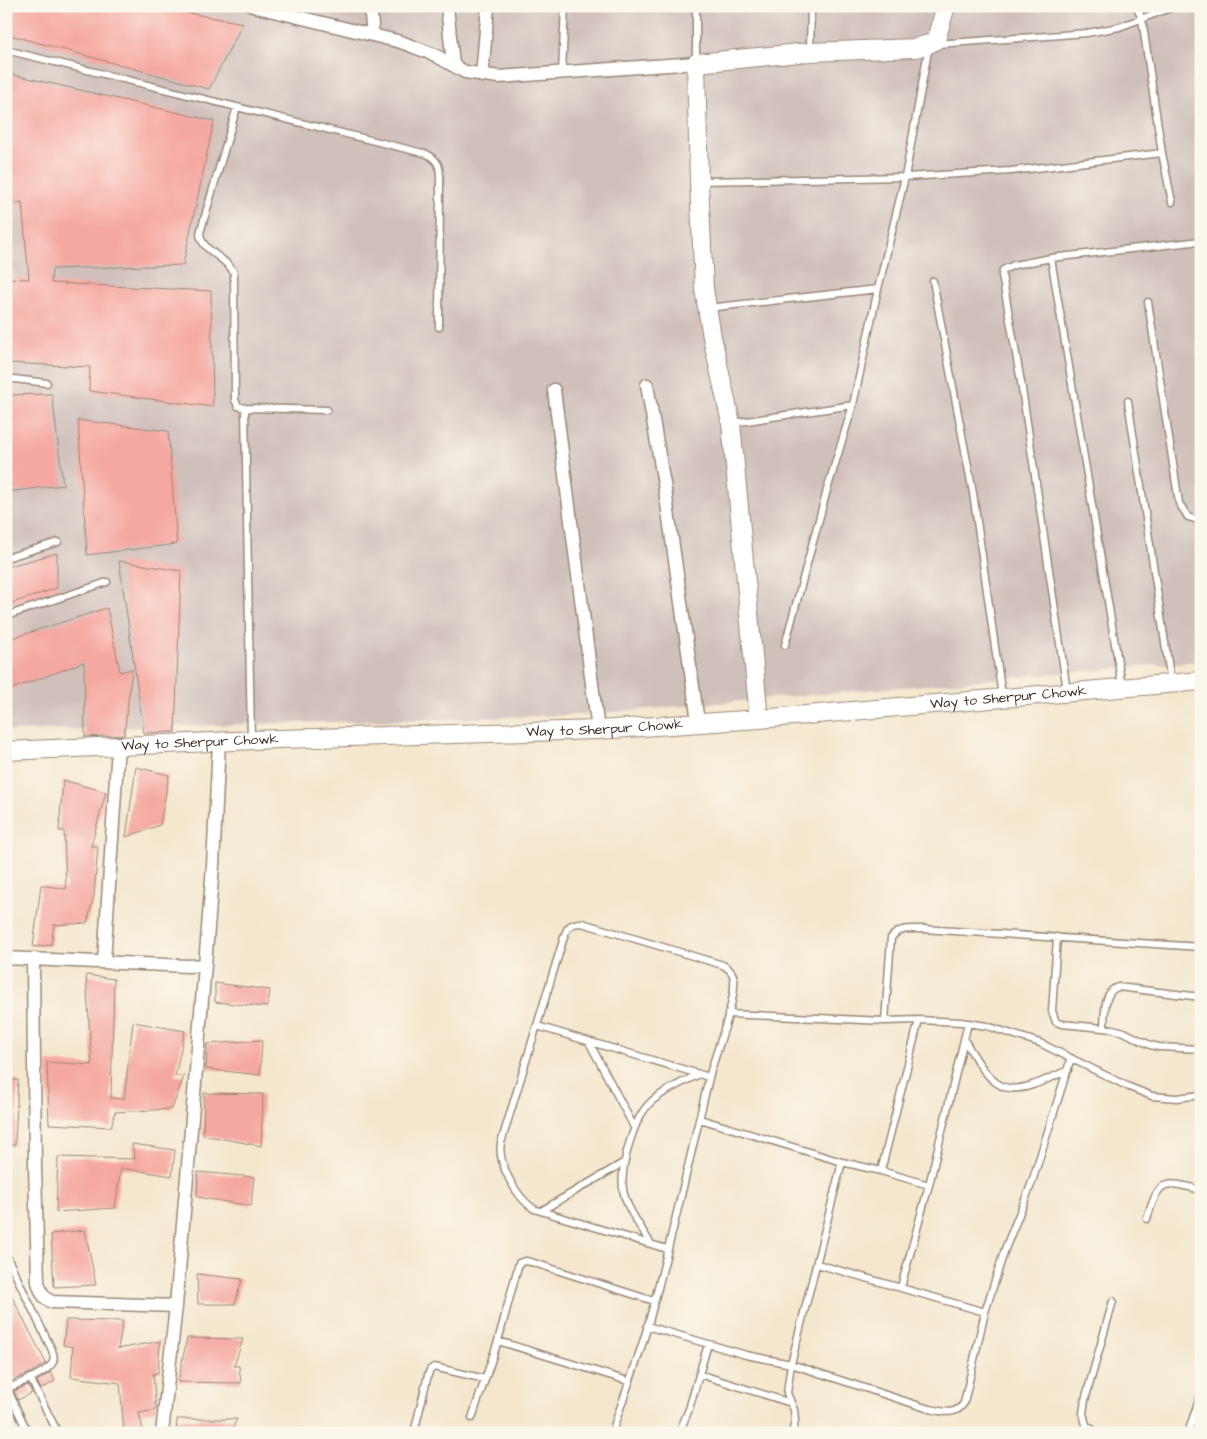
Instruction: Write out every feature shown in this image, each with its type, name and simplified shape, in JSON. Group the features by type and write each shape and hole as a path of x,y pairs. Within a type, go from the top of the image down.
{"street":[{"path":"253,6 372,35 417,48 465,72 499,77 696,63 810,52 914,48 936,40 946,6"},
{"path":"370,6 372,35"},
{"path":"447,6 453,65"},
{"path":"482,76 488,6"},
{"path":"696,63 702,266 706,308 731,423 759,719"},
{"path":"646,385 665,490 698,722"},
{"path":"554,390 598,730"},
{"name":"Way to Sherpur Chowk","path":"6,750 598,730 759,719 1201,681"},
{"path":"162,1433 176,1306 213,866 220,742"},
{"path":"104,962 118,746"},
{"path":"6,958 188,966 204,965"},
{"path":"33,959 35,1166 38,1282 40,1291 44,1298 52,1302 176,1306"}],"lane":[{"path":"562,72 565,6"},
{"path":"696,6 696,63"},
{"path":"810,52 811,6"},
{"path":"1136,6 1142,19 1162,153 1172,202"},
{"path":"785,645 827,490 853,405 905,177 929,44 1087,33 1119,28 1176,6"},
{"path":"6,50 428,154 436,159 440,169 439,328"},
{"path":"237,107 200,233 201,240 232,267 234,273 235,400 238,406 245,408 327,410"},
{"path":"699,181 905,177 1011,171 1162,153"},
{"path":"1067,692 1021,382 1002,275 1003,270 1014,265 1051,258 1201,241"},
{"path":"1051,258 1122,688"},
{"path":"932,281 973,492 1002,697"},
{"path":"706,308 878,289"},
{"path":"1148,302 1179,502 1188,517 1200,519 1201,534"},
{"path":"6,378 47,383"},
{"path":"1128,401 1172,683"},
{"path":"731,423 853,405"},
{"path":"245,408 250,741"},
{"path":"6,558 58,542"},
{"path":"6,616 108,582"},
{"path":"612,1433 648,1326 668,1250 709,1077 728,1014 734,978 731,971 723,965 582,923 571,924 567,928 500,1150 503,1166 527,1204 541,1211 668,1250"},
{"path":"885,1021 891,938 898,931 923,929 1201,947"},
{"path":"1057,937 1052,1011 1056,1022 1104,1027 1124,1032 1159,1048 1201,1049"},
{"path":"1104,1027 1109,992 1118,987 1201,997"},
{"path":"728,1014 968,1023 1008,1031 1040,1043 1129,1087 1152,1096 1177,1098 1201,1095"},
{"path":"881,1171 919,1020"},
{"path":"901,1287 929,1185 968,1023"},
{"path":"537,1026 709,1077"},
{"path":"964,1039 983,1071 993,1082 1002,1087 1028,1087 1068,1070"},
{"path":"589,1042 634,1127"},
{"path":"648,1326 746,1355 791,1364 926,1408 942,1412 953,1412 960,1409 964,1403 985,1312 1005,1249 1031,1185 1071,1058"},
{"path":"650,1244 622,1190 621,1176 623,1163 634,1127 641,1114 654,1100 699,1074"},
{"path":"700,1119 842,1162 929,1185"},
{"path":"792,1433 794,1410 788,1393 791,1364 842,1162"},
{"path":"541,1211 623,1163"},
{"path":"1147,1219 1153,1200 1163,1186 1170,1183 1201,1190"},
{"path":"6,1255 52,1350 54,1359 46,1370 7,1389 28,1433"},
{"path":"472,1418 498,1341 519,1263 525,1261 654,1301"},
{"path":"817,1264 985,1312"},
{"path":"1096,1433 1086,1425 1083,1413 1113,1301"},
{"path":"498,1341 628,1381"},
{"path":"679,1433 690,1409 708,1344"},
{"path":"414,1433 428,1375 434,1367 485,1379"},
{"path":"699,1374 791,1403"},
{"path":"30,1378 58,1433"},
{"path":"1188,1433 1201,1394"}],"shaded area":[{"path":"6,6 1201,6 1201,661 578,715 6,731"}],"building":[{"path":"6,6 150,6 243,23 209,89 6,34"},
{"path":"6,73 214,121 183,265 52,269 51,283 211,291 213,407 89,391 90,367 6,363 6,278 29,279 22,202 6,206"},
{"path":"52,394 63,485 6,492 6,395"},
{"path":"78,420 168,431 177,544 87,555"},
{"path":"57,553 57,588 6,605 6,567"},
{"path":"119,561 181,571 175,732 144,733"},
{"path":"107,608 120,672 132,669 124,735 85,737 84,662 6,691 6,640"},
{"path":"136,767 169,775 160,825 126,837"},
{"path":"63,780 106,792 91,846 98,846 94,896 87,923 54,925 51,945 33,947 41,885 66,889 64,831 59,831"},
{"path":"86,975 114,979 111,1098 124,1099 133,1022 185,1031 175,1076 184,1076 172,1109 115,1112 111,1127 49,1124 47,1062 92,1065"},
{"path":"215,983 270,990 268,1007 215,1002"},
{"path":"262,1040 260,1075 206,1069 207,1044"},
{"path":"6,1080 18,1080 15,1145 6,1145"},
{"path":"204,1093 263,1094 261,1146 203,1135"},
{"path":"132,1144 175,1150 172,1176 121,1168 115,1208 56,1212 58,1157 135,1159"},
{"path":"198,1172 254,1177 251,1206 197,1197"},
{"path":"85,1230 96,1285 54,1287 51,1234"},
{"path":"197,1274 242,1279 235,1304 198,1304"},
{"path":"6,1285 46,1363 30,1373 6,1383"},
{"path":"66,1320 123,1321 118,1349 160,1341 158,1373 153,1374 156,1410 139,1413 144,1433 124,1433 120,1383 71,1377 73,1347 63,1345"},
{"path":"187,1338 243,1339 234,1366 239,1366 241,1383 178,1382"},
{"path":"51,1372 55,1381 41,1389 37,1381"},
{"path":"28,1385 32,1393 18,1400 14,1391"},
{"path":"177,1419 237,1419 230,1433 176,1433"}]}
